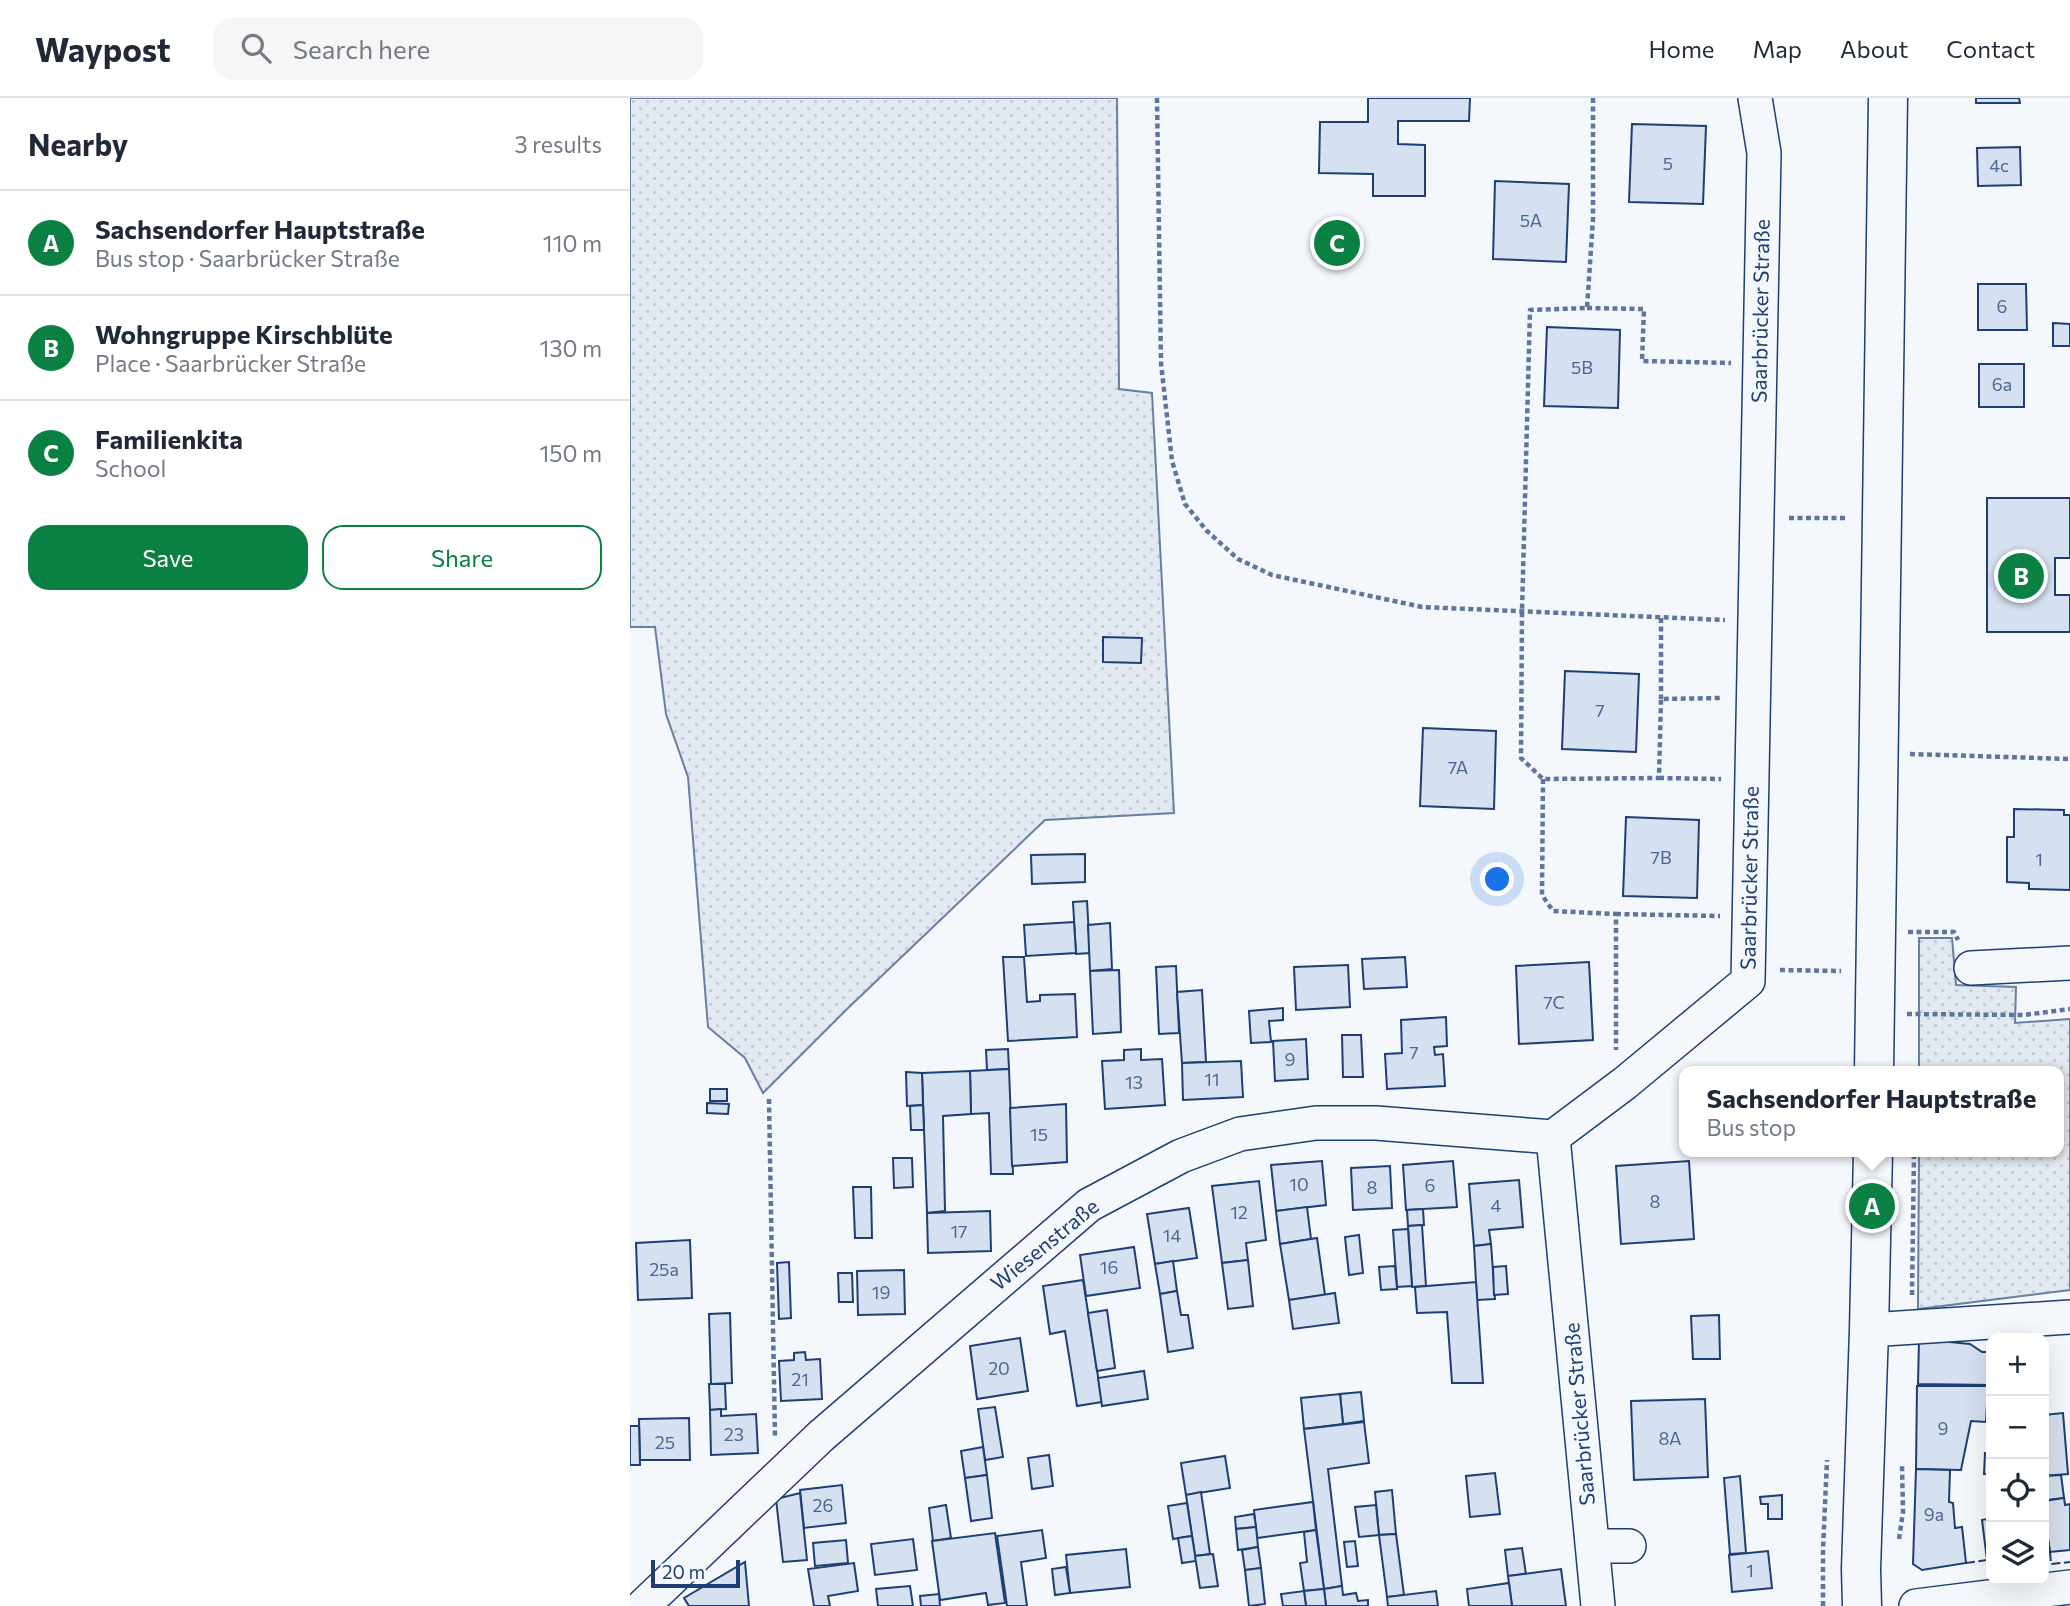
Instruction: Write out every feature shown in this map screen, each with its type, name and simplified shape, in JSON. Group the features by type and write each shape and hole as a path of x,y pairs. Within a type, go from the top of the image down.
{"main road":[{"path":"1874,1066 1888,98"},
{"path":"1862,1606 1864,1419 1870,1330 1873,1157"}],"street":[{"name":"Saarbrücker Straße","path":"1598,1606 1553,1137 1625,1083 1748,981 1764,153 1755,98"},
{"path":"1971,968 2070,963"},
{"name":"Wiesenstraße","path":"643,1606 776,1477 1089,1205 1181,1156 1240,1134 1316,1123 1376,1123 1553,1137"},
{"path":"1870,1330 2070,1317"},
{"path":"1593,1546 1629,1546"},
{"path":"1916,1606 2070,1587"}],"path":[{"path":"1157,98 1161,363 1172,461 1185,504 1207,531 1238,559 1272,575 1422,607 1729,621"},
{"path":"1587,309 1593,219 1593,98"},
{"path":"1726,779 1543,779 1521,758 1530,310 1644,309 1642,361 1732,363"},
{"path":"1756,518 1849,518"},
{"path":"1659,778 1661,618"},
{"path":"1661,699 1727,698"},
{"path":"1900,754 2070,759"},
{"path":"1543,779 1542,895 1553,911 1749,916"},
{"path":"1616,914 1616,1062"},
{"path":"1897,932 1954,932 1971,968"},
{"path":"1748,970 1842,971"},
{"path":"1896,1014 2024,1015 2070,1009"},
{"path":"768,1099 776,1477"},
{"path":"1911,1328 1914,1157"},
{"path":"1897,1550 1903,1512 1901,1458"}],"shaded area":[{"path":"630,98 1117,98 1119,389 1152,393 1174,813 1045,820 763,1093 745,1058 708,1027 688,777 666,714 655,627 630,627"},
{"path":"1919,938 1952,938 1956,985 2016,987 2015,1023 2070,1019 2070,1290 1918,1309 1919,1157 2064,1157 2064,1066 1919,1066"}],"building":[{"path":"1368,98 1470,98 1469,121 1398,121 1398,144 1425,145 1425,196 1373,196 1373,174 1319,173 1320,122 1368,122"},
{"path":"1976,98 2019,98 2020,103 1976,103"},
{"path":"1632,124 1706,126 1703,204 1629,202"},
{"path":"2020,147 2021,185 1978,186 1977,148"},
{"path":"1495,181 1569,184 1566,262 1493,259"},
{"path":"1978,284 2026,284 2027,330 1978,330"},
{"path":"2053,323 2070,324 2070,346 2053,346"},
{"path":"1547,327 1620,330 1618,408 1544,406"},
{"path":"1979,364 2024,364 2024,407 1979,407"},
{"path":"1987,498 2070,498 2070,558 2055,558 2055,595 2070,595 2070,632 1987,632"},
{"path":"1103,637 1142,638 1141,663 1103,662"},
{"path":"1565,671 1639,674 1636,752 1562,749"},
{"path":"1423,728 1496,731 1494,809 1420,806"},
{"path":"2014,809 2064,810 2064,815 2070,815 2070,890 2029,889 2029,883 2007,882 2007,837 2014,837"},
{"path":"1626,817 1699,820 1697,898 1623,896"},
{"path":"1085,854 1085,882 1032,884 1031,855"},
{"path":"1087,901 1090,953 1076,954 1073,902"},
{"path":"1074,922 1076,953 1026,956 1024,925"},
{"path":"1110,923 1112,969 1090,971 1088,925"},
{"path":"1003,957 1024,957 1027,1002 1040,1001 1040,995 1075,994 1077,1037 1008,1041"},
{"path":"1405,957 1407,987 1364,989 1362,959"},
{"path":"1589,962 1593,1040 1519,1044 1516,966"},
{"path":"1348,965 1350,1007 1296,1010 1294,967"},
{"path":"1176,966 1179,1033 1159,1034 1156,967"},
{"path":"1119,970 1121,1032 1093,1034 1090,971"},
{"path":"1202,990 1206,1062 1182,1063 1177,992"},
{"path":"1283,1008 1283,1020 1269,1021 1271,1042 1251,1043 1249,1011"},
{"path":"1446,1017 1447,1046 1434,1047 1435,1055 1443,1054 1445,1086 1387,1089 1385,1054 1402,1053 1401,1020"},
{"path":"1342,1035 1361,1035 1363,1077 1343,1077"},
{"path":"1306,1039 1308,1079 1275,1081 1273,1041"},
{"path":"1008,1049 1009,1069 987,1070 986,1050"},
{"path":"1141,1049 1141,1060 1162,1059 1165,1105 1105,1109 1102,1061 1124,1060 1124,1050"},
{"path":"1241,1061 1243,1097 1183,1100 1182,1063"},
{"path":"1009,1069 1013,1174 991,1174 989,1113 971,1114 970,1071"},
{"path":"970,1071 971,1114 943,1116 945,1211 927,1213 922,1073"},
{"path":"906,1072 922,1073 923,1105 907,1106"},
{"path":"710,1089 727,1089 727,1101 710,1101"},
{"path":"707,1103 729,1104 728,1114 707,1113"},
{"path":"1066,1104 1067,1162 1012,1166 1010,1108"},
{"path":"923,1105 924,1130 911,1130 910,1106"},
{"path":"893,1158 912,1158 913,1187 894,1188"},
{"path":"1322,1161 1326,1205 1276,1211 1271,1165"},
{"path":"1453,1161 1457,1207 1406,1210 1403,1165"},
{"path":"1689,1161 1694,1239 1621,1244 1616,1166"},
{"path":"1390,1166 1392,1208 1353,1210 1351,1168"},
{"path":"1519,1180 1523,1227 1489,1230 1491,1244 1474,1246 1469,1184"},
{"path":"1259,1181 1266,1240 1246,1243 1248,1260 1222,1263 1212,1186"},
{"path":"853,1187 871,1187 872,1238 855,1238"},
{"path":"1307,1207 1311,1239 1280,1244 1276,1211"},
{"path":"1189,1208 1197,1258 1155,1264 1147,1214"},
{"path":"1423,1209 1424,1225 1408,1226 1407,1210"},
{"path":"990,1211 991,1251 928,1253 927,1213"},
{"path":"1422,1225 1426,1286 1412,1287 1408,1226"},
{"path":"1408,1229 1412,1286 1397,1287 1393,1230"},
{"path":"1359,1235 1363,1273 1349,1275 1345,1237"},
{"path":"1317,1238 1325,1295 1289,1300 1280,1244"},
{"path":"690,1240 692,1298 638,1300 636,1243"},
{"path":"1491,1244 1495,1299 1477,1300 1474,1246"},
{"path":"1134,1247 1140,1288 1086,1296 1080,1255"},
{"path":"1248,1260 1253,1306 1228,1309 1222,1263"},
{"path":"1173,1261 1177,1291 1160,1294 1155,1264"},
{"path":"789,1262 791,1318 779,1319 777,1263"},
{"path":"1395,1266 1397,1289 1381,1290 1379,1267"},
{"path":"1506,1266 1508,1294 1494,1295 1493,1267"},
{"path":"904,1270 905,1314 858,1315 857,1271"},
{"path":"838,1273 852,1273 853,1302 839,1302"},
{"path":"1083,1280 1102,1402 1077,1406 1065,1331 1050,1334 1043,1286"},
{"path":"1476,1282 1483,1383 1452,1383 1447,1312 1417,1313 1415,1287"},
{"path":"1177,1291 1181,1315 1188,1315 1193,1348 1168,1352 1160,1294"},
{"path":"1335,1293 1339,1323 1293,1329 1289,1300"},
{"path":"1107,1310 1115,1368 1097,1371 1088,1313"},
{"path":"730,1313 732,1383 711,1384 709,1314"},
{"path":"1719,1315 1720,1359 1693,1359 1691,1316"},
{"path":"1020,1338 1028,1391 977,1399 970,1346"},
{"path":"1919,1339 1970,1344 1986,1352 1986,1385 1918,1384"},
{"path":"805,1352 806,1360 820,1359 822,1399 781,1401 779,1361 794,1360 794,1353"},
{"path":"1144,1371 1148,1399 1102,1406 1098,1378"},
{"path":"709,1384 725,1384 726,1409 710,1410"},
{"path":"1917,1386 1986,1386 1986,1422 1971,1421 1961,1470 1916,1469"},
{"path":"1361,1392 1364,1421 1343,1424 1340,1394"},
{"path":"1340,1394 1343,1424 1304,1429 1301,1398"},
{"path":"1705,1399 1708,1477 1634,1480 1631,1401"},
{"path":"995,1407 1003,1457 985,1460 978,1409"},
{"path":"721,1409 721,1416 756,1414 758,1453 711,1455 710,1410"},
{"path":"2063,1413 2068,1474 2049,1476 2049,1414"},
{"path":"689,1418 690,1460 640,1460 639,1419"},
{"path":"1364,1422 1369,1463 1328,1469 1342,1586 1324,1589 1304,1429"},
{"path":"630,1426 639,1426 640,1465 630,1465"},
{"path":"983,1447 987,1475 965,1478 961,1451"},
{"path":"1985,1453 1986,1453 1986,1474"},
{"path":"1049,1455 1053,1486 1032,1489 1028,1458"},
{"path":"1225,1456 1230,1488 1186,1495 1181,1463"},
{"path":"1916,1469 1950,1470 1949,1502 1953,1503 1955,1528 1962,1527 1966,1563 1922,1570 1913,1564"},
{"path":"1495,1473 1500,1514 1470,1517 1466,1476"},
{"path":"987,1475 992,1518 971,1521 965,1478"},
{"path":"2061,1475 2064,1498 2049,1500 2049,1476"},
{"path":"1740,1476 1746,1553 1730,1554 1724,1478"},
{"path":"842,1485 846,1523 804,1528 800,1490"},
{"path":"1392,1490 1396,1534 1379,1535 1375,1492"},
{"path":"1201,1492 1210,1554 1195,1556 1186,1495"},
{"path":"800,1493 807,1560 783,1562 776,1499"},
{"path":"1782,1495 1782,1519 1768,1519 1768,1504 1761,1504 1760,1497"},
{"path":"2064,1498 2065,1505 2070,1504 2070,1550 2050,1552 2049,1500"},
{"path":"1313,1502 1316,1530 1257,1538 1254,1510"},
{"path":"1187,1503 1192,1536 1173,1539 1168,1506"},
{"path":"946,1505 951,1538 933,1541 929,1508"},
{"path":"1376,1505 1379,1535 1359,1537 1355,1507"},
{"path":"1254,1514 1256,1527 1236,1529 1235,1517"},
{"path":"1986,1519 1986,1552 1982,1520"},
{"path":"1256,1527 1258,1547 1238,1550 1236,1529"},
{"path":"1042,1530 1046,1558 1021,1562 1027,1606 1007,1606 997,1536"},
{"path":"1316,1530 1324,1589 1304,1591 1300,1563 1307,1562 1304,1532"},
{"path":"995,1533 1005,1603 988,1605 986,1593 940,1600 932,1541"},
{"path":"1396,1534 1404,1595 1387,1597 1379,1535"},
{"path":"1192,1536 1196,1561 1182,1563 1178,1538"},
{"path":"913,1539 917,1570 875,1575 871,1544"},
{"path":"846,1540 848,1563 815,1566 813,1543"},
{"path":"1355,1541 1358,1566 1347,1567 1344,1542"},
{"path":"1258,1547 1261,1568 1245,1570 1242,1550"},
{"path":"1522,1548 1526,1574 1508,1576 1505,1550"},
{"path":"1126,1549 1130,1587 1070,1593 1066,1555"},
{"path":"1768,1551 1772,1588 1732,1592 1729,1555"},
{"path":"1213,1554 1218,1586 1200,1588 1195,1556"},
{"path":"745,1562 749,1606 689,1606 684,1598"},
{"path":"854,1563 858,1591 828,1596 830,1606 814,1606 808,1569"},
{"path":"1066,1567 1070,1593 1055,1595 1052,1569"},
{"path":"1261,1568 1265,1604 1249,1606 1245,1570"},
{"path":"1561,1569 1566,1606 1512,1606 1508,1576"},
{"path":"1509,1583 1512,1606 1469,1606 1467,1589"},
{"path":"910,1586 913,1606 878,1606 876,1589"},
{"path":"1342,1586 1343,1595 1356,1593 1358,1601 1368,1600 1368,1606 1326,1606 1324,1589"},
{"path":"1324,1589 1326,1606 1306,1606 1304,1591"},
{"path":"1304,1591 1306,1606 1283,1606 1281,1594"},
{"path":"1436,1591 1438,1606 1388,1606 1387,1597"},
{"path":"939,1594 940,1606 921,1606 920,1596"}],"fence":[{"path":"2050,1552 2051,1564 2070,1562"},
{"path":"1966,1563 1986,1560"}],"place":[{"name":"Familienkita","path":"1337,243"},
{"name":"Wohngruppe Kirschblüte","path":"2021,576"},
{"name":"Sachsendorfer Hauptstraße","path":"1872,1206"}]}
